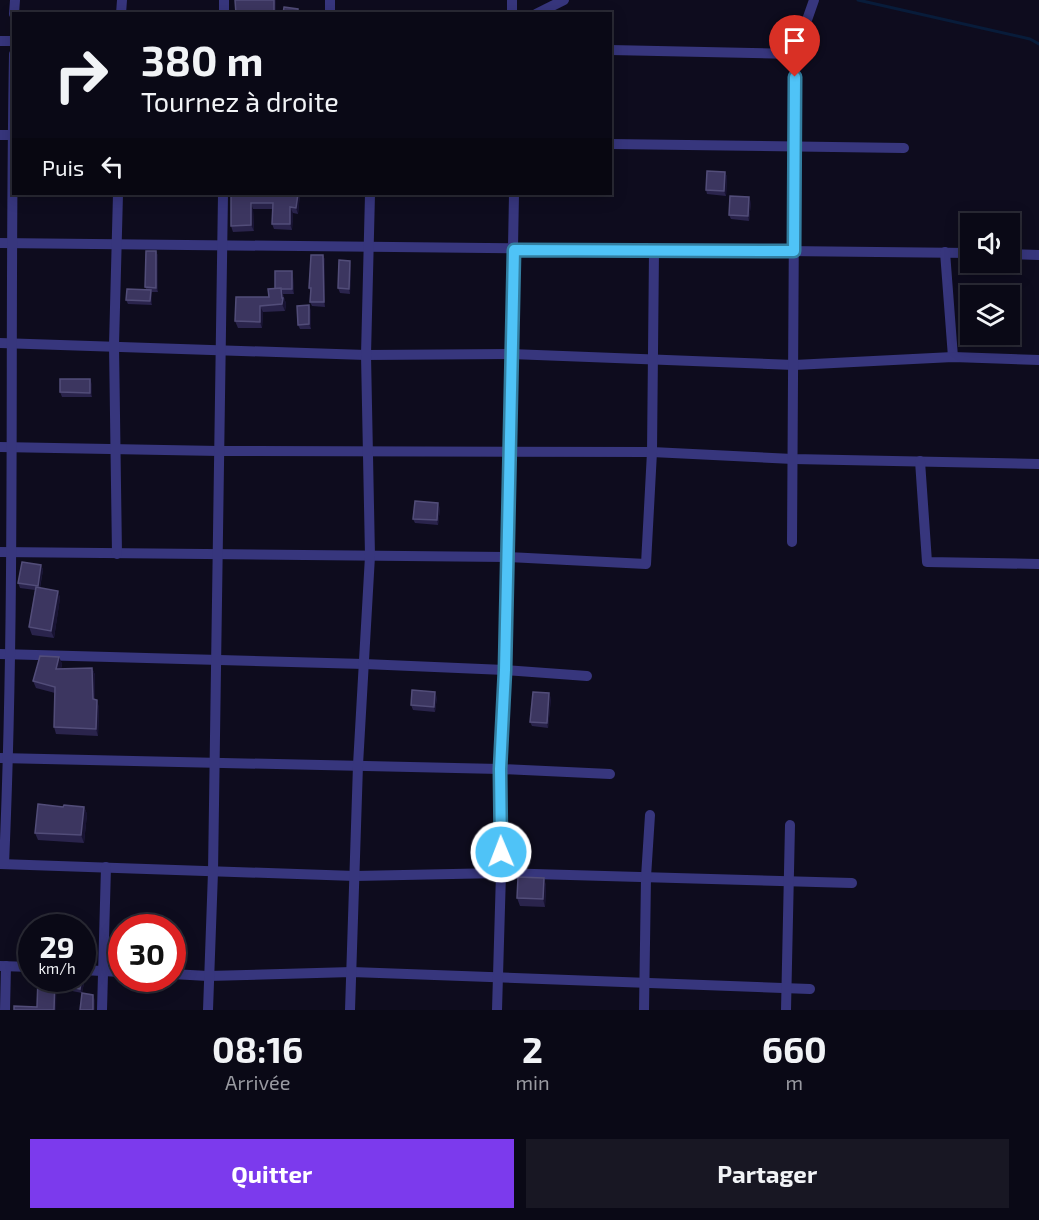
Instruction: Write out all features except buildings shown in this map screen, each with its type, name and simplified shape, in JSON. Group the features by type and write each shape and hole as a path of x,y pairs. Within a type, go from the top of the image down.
{"street":[{"path":"540,12 564,0"},
{"path":"792,542 795,54 814,0"},
{"path":"612,50 795,54"},
{"path":"612,144 904,148"},
{"path":"13,195 13,343 5,447 12,552 5,654 2,864 355,876 501,873 852,883"},
{"path":"117,554 114,345 118,195"},
{"path":"207,1010 213,872 223,195"},
{"path":"350,1010 358,765 370,556 366,354 370,195"},
{"path":"497,1010 501,873 500,769 505,670 514,195"},
{"path":"0,243 514,250 960,253"},
{"path":"0,552 506,557 646,564 652,452 654,250"},
{"path":"945,252 952,357"},
{"path":"1020,254 1039,255"},
{"path":"0,343 366,354 511,354 794,365 952,357 1039,360"},
{"path":"5,447 219,451 652,452 793,459 1039,464"},
{"path":"920,460 927,561 1039,564"},
{"path":"5,654 364,664 587,676"},
{"path":"4,758 358,765 610,774"},
{"path":"644,1010 646,877 650,815"},
{"path":"786,1010 790,825"},
{"path":"102,1010 106,867"},
{"path":"5,1010 3,966 18,967"},
{"path":"96,971 108,971"},
{"path":"186,975 352,972 810,989"}],"waterway":[{"path":"858,0 1030,39 1039,44"}],"route":[{"path":"501,852 500,769 505,670 514,250 794,251 795,77"}]}
